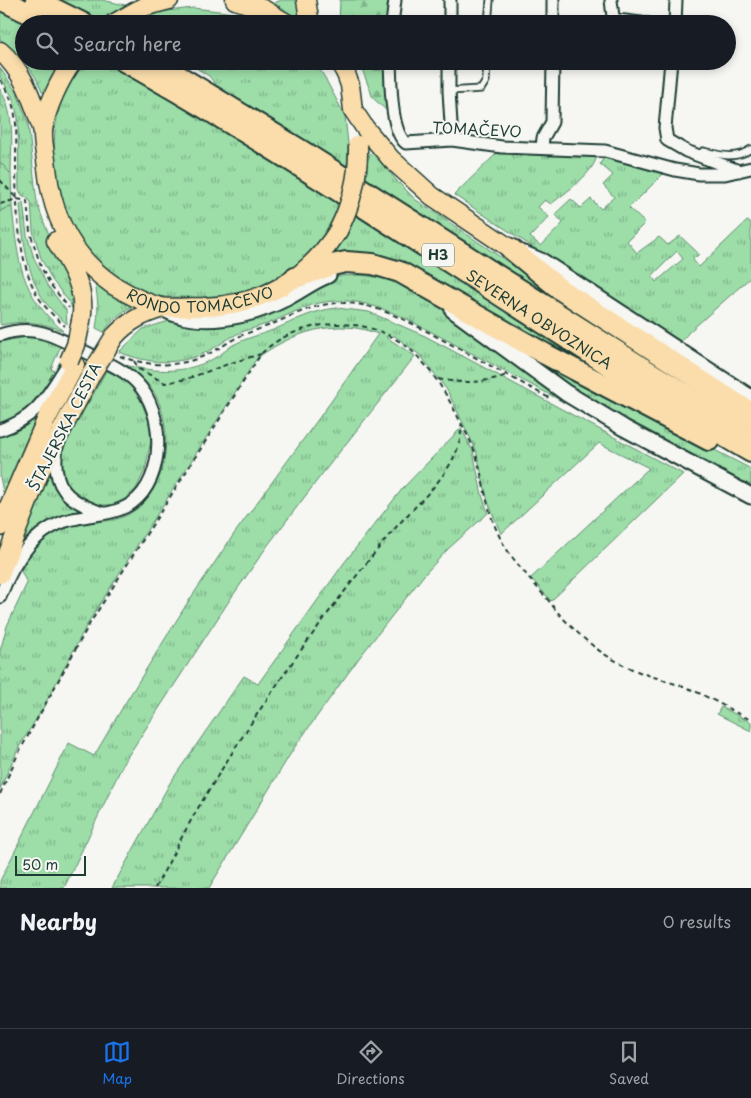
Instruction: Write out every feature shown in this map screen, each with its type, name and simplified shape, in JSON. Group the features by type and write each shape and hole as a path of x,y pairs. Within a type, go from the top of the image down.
{"highway":[{"path":"2,0 33,15"},
{"path":"36,0 66,15"},
{"name":"SEVERNA OBVOZNICA","path":"139,70 251,136 634,380 751,452"},
{"name":"SEVERNA OBVOZNICA","path":"169,70 302,151 646,370 751,434"},
{"path":"511,249 561,290 751,413"},
{"path":"295,278 346,262 373,264 400,272 545,354 751,463"}],"main road":[{"path":"153,0 167,0"},
{"path":"127,15 167,0"},
{"path":"242,0 273,15"},
{"path":"306,0 308,15"},
{"path":"315,0 317,15"},
{"path":"0,51 15,67"},
{"path":"17,70 29,92 43,131"},
{"name":"RONDO TOMAČEVO","path":"68,70 53,100 43,131 51,199 65,234 80,256 92,268 124,292 163,308 210,307 248,301 273,292 295,278 320,256 338,231 355,187 358,145 352,110 333,70"},
{"path":"344,70 350,85 352,110 375,141 410,178 443,204 511,249"},
{"name":"ŠTAJERSKA CESTA","path":"0,527 72,363 77,322 83,305 82,290 71,265 48,225 38,188 36,148 43,131"},
{"name":"ŠTAJERSKA CESTA","path":"77,322 95,310 93,292 80,256"},
{"name":"ŠTAJERSKA CESTA","path":"0,574 40,471 92,373 114,337 133,320 163,308"}],"street":[{"path":"393,15 395,0"},
{"path":"450,0 450,15"},
{"path":"553,0 553,15"},
{"path":"611,0 613,15"},
{"path":"675,15 676,0"},
{"name":"TOMAČEVO","path":"391,70 395,123 402,139 409,143 452,140 502,147 605,151 675,170 699,174 725,174 751,168"},
{"path":"449,70 452,140"},
{"name":"TOMAČEVO","path":"542,148 543,138 552,122 553,70"},
{"path":"670,70 665,136 672,144 739,172"},
{"path":"511,249 542,262 751,398"},
{"path":"163,308 181,316 194,318 236,315 258,310 277,302 315,280 335,273 366,270 394,277 416,286 438,300 566,393 624,428 751,496"},
{"path":"0,335 32,330 54,336 125,373 144,392 154,414 158,430 158,445 153,470 146,486 136,500 118,510 64,521 53,525 40,534 21,554 0,597"},
{"path":"0,430 23,420 36,410 72,363"},
{"path":"60,431 55,465 59,483 73,500 105,513"}],"lane":[{"path":"489,15 490,0"},
{"path":"449,91 481,88 486,80 487,70"},
{"path":"698,156 703,151 717,155 734,156 751,149"}],"path":[{"path":"0,80 10,96 16,119 17,198 22,247 31,282 42,302 77,322"},
{"path":"0,180 17,198 28,203 30,232 38,260 50,284 69,307 77,322"},
{"path":"0,204 17,198"},
{"path":"120,356 134,361 163,365 191,361 208,354 237,337 270,326 304,310 320,305 343,303 366,306 401,320 558,402"},
{"path":"0,794 18,754 90,623 261,354 274,342 303,329 332,324 364,326 388,335 419,357 437,379 461,422 476,456 485,497 497,531 516,563 560,614 596,648 616,662 691,690 751,720"},
{"path":"134,361 139,369 165,383 186,379 261,354"},
{"path":"437,379 462,383 494,379 506,375"},
{"path":"155,888 205,796 284,673 365,564 444,473 458,443 461,422"}],"green space":[{"path":"61,0 102,0 125,5 109,15 91,15"},
{"path":"281,0 302,0 303,15 289,15 272,4"},
{"path":"340,0 389,0 387,15 339,15"},
{"path":"193,8 252,15 152,15 159,12"},
{"path":"0,11 15,18 15,52 0,39"},
{"path":"0,68 17,93 28,123 37,203 46,228 75,290 73,311 70,303 52,280 41,258 33,231 31,202 19,190 18,117 12,96 0,77"},
{"path":"31,70 56,70 46,93 42,92"},
{"path":"80,70 117,70 138,81 199,116 339,204 328,227 314,248 280,278 259,288 237,294 213,297 165,297 138,290 123,282 85,248 67,220 61,202 56,169 55,130 60,105"},
{"path":"199,70 320,70 345,116 348,144 347,166 216,85 209,76"},
{"path":"362,70 385,70 387,111 373,98"},
{"path":"0,89 11,120 11,174 0,173"},
{"path":"374,152 396,180 416,200 702,393 366,178 368,155"},
{"path":"498,152 597,154 591,168 579,182 551,204 545,200 538,207 549,217 530,237 541,246 563,223 555,214 571,199 581,208 591,199 601,209 614,197 603,185 613,175 600,164 604,157 607,156 666,171 629,208 645,223 627,241 637,253 659,237 668,245 680,236 699,254 693,260 699,267 747,221 751,223 751,277 689,332 679,344 454,195","holes":["677,251 683,259 656,282 652,276"]},
{"path":"0,162 11,174 12,207 0,211"},
{"path":"23,202 27,235 34,258 47,285 66,310 67,324 45,302 34,280 26,255 22,230 20,205"},
{"path":"12,207 19,260 30,290 49,317 63,331 32,323 1,325 0,323 0,211"},
{"path":"356,216 645,400 419,277 329,259 343,239 345,239"},
{"path":"362,275 387,279 413,288 622,433 407,319 381,308 362,303 334,301 312,305 237,334 207,352 185,360 152,361 119,352 143,329 169,321 214,321 339,276"},
{"path":"95,283 113,296 133,306 117,317 104,332 96,328 98,306"},
{"path":"337,308 369,312 425,336 683,474 551,601 531,578 649,468 599,443 501,534 488,502 476,450 447,390 421,356 395,336 386,337 415,356 268,545 229,601 124,762 64,888 0,888 0,881 69,743 94,756 188,602 234,534 378,334 346,327 314,330 284,341 257,358 89,621 43,708 19,747 0,789 0,651 7,626 27,583 21,571 26,561 40,544 57,531 77,524 114,519 129,514 142,504 160,476 166,442 165,425 161,409 149,385 125,365 160,370 184,369 196,366 218,356 243,340 311,314"},
{"path":"491,330 573,376 751,469 751,490 595,405"},
{"path":"26,337 47,340 61,345 51,369 55,371 62,358 64,359 32,409 0,427 0,342"},
{"path":"107,369 129,384 140,399 149,421 151,440 145,470 136,489 119,502 111,505 94,505 73,495 60,475 62,447"},
{"path":"43,408 7,493 3,492 0,477 0,435"},
{"path":"461,428 473,451 482,495 488,513 448,549 424,575 359,658 294,748 209,888 112,888 170,783 244,676 258,684 344,563 403,488"},
{"path":"49,464 85,511 18,553 25,523"},
{"path":"721,707 751,722 751,731 717,714"}]}
